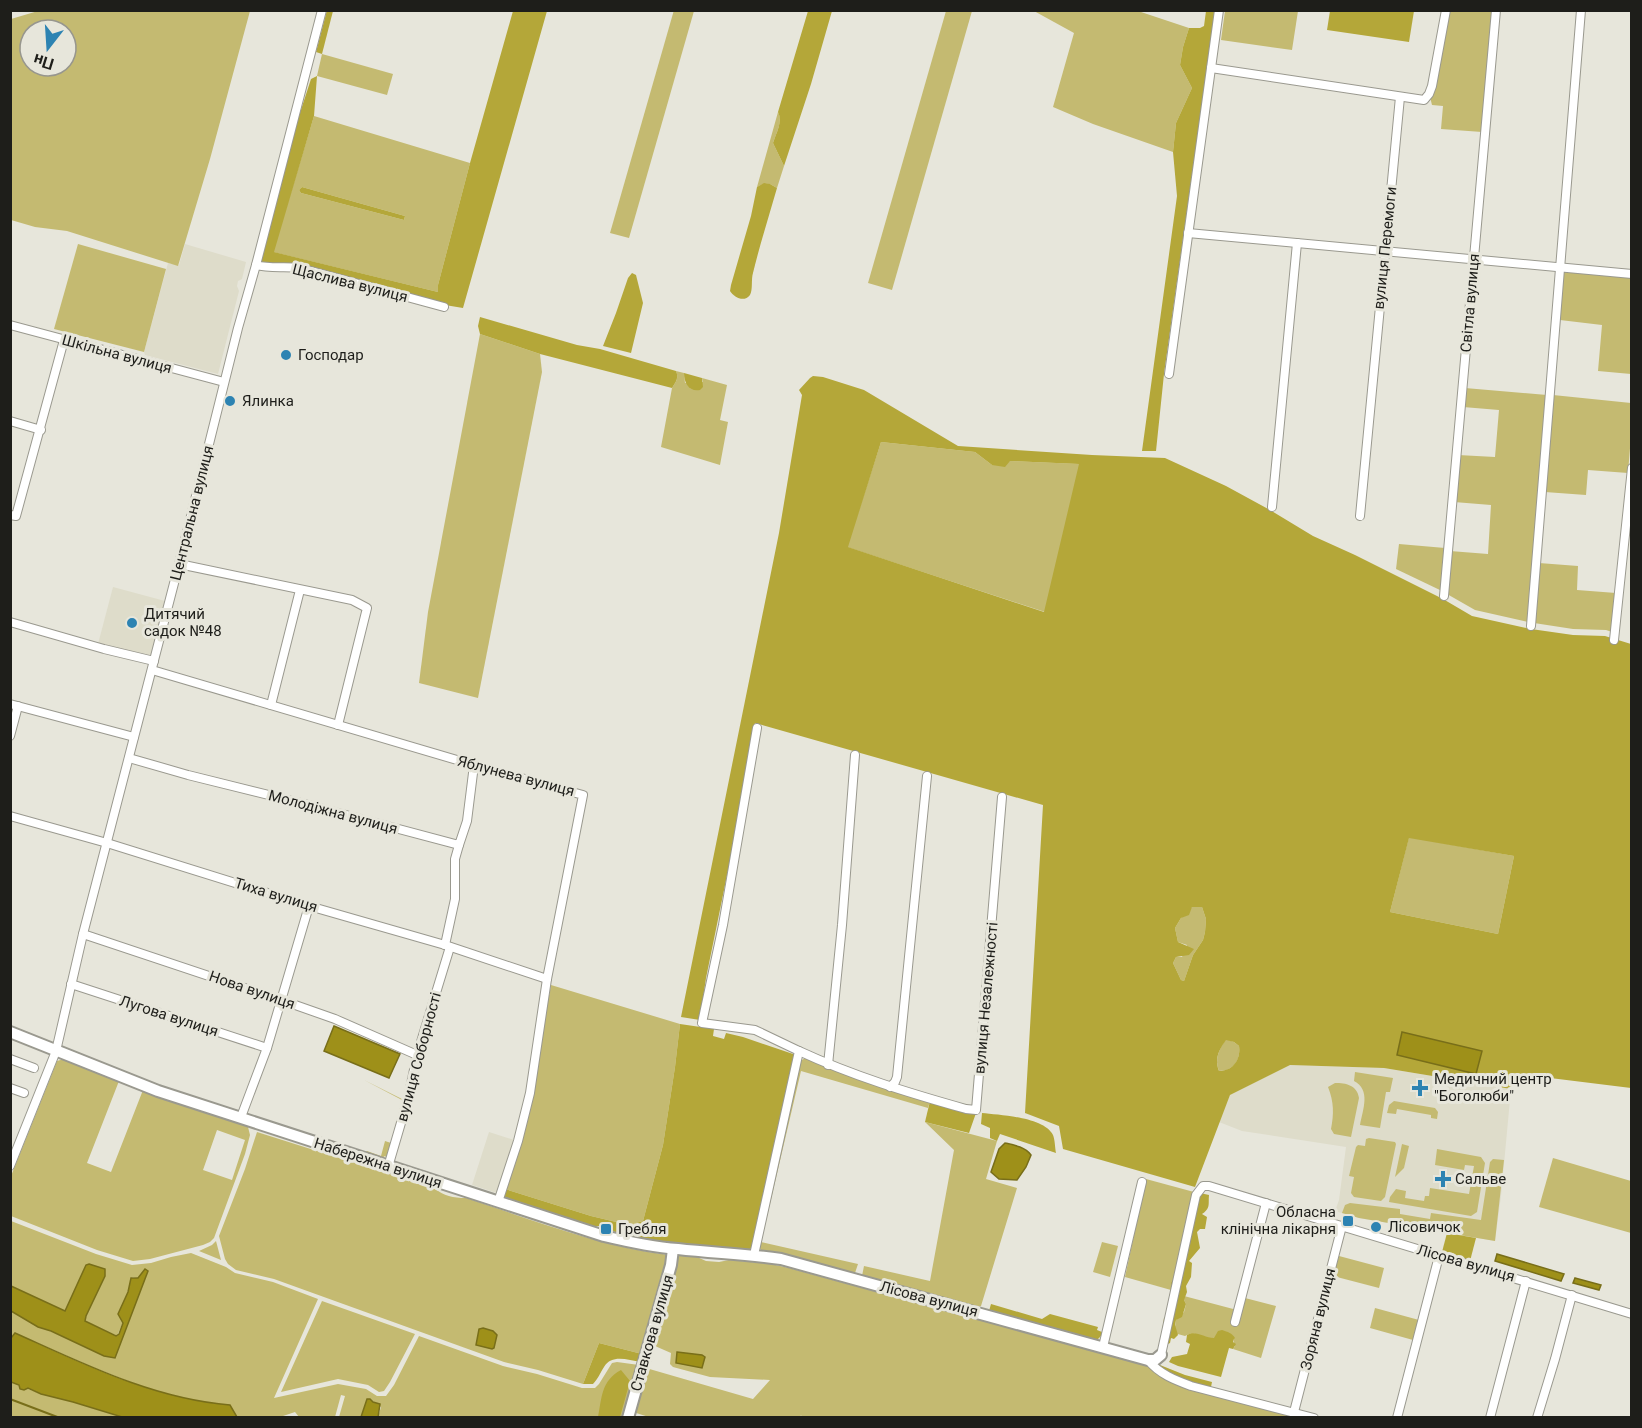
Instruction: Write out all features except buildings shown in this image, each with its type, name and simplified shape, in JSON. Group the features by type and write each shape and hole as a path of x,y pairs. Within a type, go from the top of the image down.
{"street":[{"name":"Центральна вулиця","path":"10,1166 56,1051 83,934 224,382 322,10"},
{"path":"1169,374 1219,10"},
{"path":"1211,68 1424,100 1432,86 1446,10"},
{"name":"Світла вулиця","path":"1444,596 1496,10"},
{"path":"1531,626 1581,10"},
{"name":"вулиця Перемоги","path":"1360,516 1400,97"},
{"path":"1188,233 1632,274"},
{"path":"1272,507 1298,243"},
{"name":"Щаслива вулиця","path":"256,265 300,268 444,307"},
{"name":"Шкільна вулиця","path":"10,325 224,382"},
{"path":"14,515 41,430 64,340"},
{"path":"10,421 41,430"},
{"path":"1614,640 1632,468"},
{"path":"179,564 352,600 367,608 338,725"},
{"path":"271,705 300,590"},
{"path":"10,622 154,661"},
{"name":"Яблунева вулиця","path":"152,670 584,795 548,979 530,1093 518,1141 498,1203"},
{"path":"10,736 14,705 134,737"},
{"name":"вулиця Незалежності","path":"757,728 723,925 702,1023 755,1030 828,1065 890,1087 976,1110 1002,797"},
{"path":"828,1065 855,755"},
{"name":"Молодіжна вулиця","path":"129,758 459,844"},
{"path":"447,946 455,899 455,859 467,821 474,765"},
{"path":"890,1087 897,1077 927,776"},
{"name":"Тиха вулиця","path":"10,816 447,946 548,979"},
{"path":"241,1118 267,1048 309,906"},
{"name":"Нова вулиця","path":"83,934 335,1019 417,1055"},
{"name":"вулиця Соборності","path":"388,1167 447,946"},
{"name":"Лугова вулиця","path":"71,984 267,1048"},
{"name":"Набережна вулиця","path":"10,1032 158,1091 604,1236 673,1249 754,1255"},
{"path":"754,1255 799,1051"},
{"path":"10,1059 34,1068"},
{"path":"10,1088 24,1093"},
{"path":"1103,1347 1142,1182"},
{"name":"Лісова вулиця","path":"754,1255 781,1259 1148,1360 1155,1360 1161,1355 1198,1191 1203,1186 1209,1186 1632,1314"},
{"path":"1235,1322 1266,1203"},
{"name":"Зоряна вулиця","path":"1294,1412 1342,1226"},
{"name":"Ставкова вулиця","path":"628,1418 671,1265 673,1249"},
{"path":"1398,1418 1439,1256"},
{"path":"1490,1418 1526,1281"},
{"path":"1537,1418 1572,1295"},
{"path":"1148,1360 1155,1369 1191,1386 1314,1418"}],"shaded area":[{"path":"327,10 333,11 322,54 316,52"},
{"path":"674,10 694,11 629,238 610,233"},
{"path":"38,11 250,11 178,266 67,231 35,227 11,220 11,19"},
{"path":"513,11 547,11 463,308 439,304 301,266 265,265 260,262 298,119 311,79 317,76 314,116 274,252 438,292 470,163"},
{"path":"808,11 832,11 784,166 773,143 779,124 778,112"},
{"path":"946,11 972,11 892,290 868,283"},
{"path":"1034,11 1138,11 1189,28 1180,65 1192,88 1176,123 1173,152 1093,124 1053,107 1074,33"},
{"path":"1206,11 1215,11 1164,374 1156,451 1142,451 1177,196 1173,152 1176,123 1192,88 1180,65 1189,28 1204,26"},
{"path":"1225,11 1298,11 1292,50 1221,40"},
{"path":"1330,11 1414,11 1409,42 1327,30"},
{"path":"1450,11 1493,11 1482,132 1441,129 1443,106 1432,105 1430,97 1434,88"},
{"path":"322,54 393,74 387,95 317,76"},
{"path":"778,112 779,124 773,143 784,166 777,188 767,184 757,187"},
{"path":"314,116 470,163 438,292 273,252","holes":["302,187 405,216 404,220 301,193 299,190"]},
{"path":"764,183 777,188 753,273 751,293 742,299 730,291 731,285 757,187"},
{"path":"302,187 405,216 404,220 301,193 299,190"},
{"path":"78,244 166,269 144,352 54,329"},
{"path":"185,244 246,262 242,279 238,281 239,291 218,374 145,355 144,352 168,263 179,265"},
{"path":"1564,271 1631,277 1631,374 1598,371 1602,325 1560,320"},
{"path":"632,273 636,275 643,303 631,353 603,346 628,278"},
{"path":"480,317 676,371 677,380 672,388 540,354 480,334 478,326"},
{"path":"480,334 540,354 542,372 478,698 419,683 428,612"},
{"path":"676,371 684,373 685,383 703,382 702,378 727,385 720,420 728,422 720,465 661,447 672,388 677,378"},
{"path":"684,373 702,378 703,387 700,390 690,388 686,383"},
{"path":"823,377 864,390 958,446 1165,458 1226,486 1313,536 1443,599 1472,616 1531,629 1573,635 1605,636 1631,644 1631,1088 1526,1075 1511,1089 1384,1068 1290,1065 1230,1095 1195,1187 1063,1149 1059,1126 1025,1113 1043,805 755,723 700,1020 681,1017 779,533 802,395 799,390 810,378","holes":["881,442 975,452 992,465 1005,467 1010,461 1079,464 1044,612 848,547","1409,838 1514,856 1498,934 1390,912","1192,907 1202,907 1206,919 1203,940 1193,955 1184,981 1181,980 1173,963 1176,957 1189,955 1194,949 1178,942 1175,928 1181,918 1189,915","1402,1032 1481,1051 1476,1073 1397,1055","1226,1040 1234,1042 1239,1046 1239,1055 1232,1067 1219,1071 1217,1059"]},
{"path":"1465,388 1547,395 1528,622 1475,610 1447,594 1450,551 1488,554 1491,505 1454,502 1458,455 1495,457 1499,410 1463,407"},
{"path":"1553,395 1631,403 1628,473 1588,470 1586,495 1545,492"},
{"path":"881,442 975,452 992,465 1010,461 1080,464 1045,612 847,547"},
{"path":"1399,544 1445,548 1442,591 1396,569"},
{"path":"1539,563 1578,566 1577,590 1616,593 1612,632 1534,623"},
{"name":"Дитячий садок №48","path":"113,587 165,601 151,655 98,644"},
{"path":"1409,837 1514,856 1498,934 1390,912"},
{"path":"1192,907 1202,907 1206,919 1205,932 1203,940 1193,955 1184,981 1181,980 1173,963 1176,957 1182,957 1187,945 1178,942 1175,928"},
{"path":"551,985 680,1024 663,1145 643,1221 629,1225 591,1216 505,1189 531,1093"},
{"path":"680,1024 714,1029 713,1036 724,1039 726,1033 796,1055 753,1247 748,1250 646,1241 619,1235 599,1226 591,1227 505,1199 503,1195 505,1189 591,1216 629,1225 643,1221 663,1145"},
{"path":"334,1026 400,1054 389,1078 324,1051"},
{"path":"1402,1032 1482,1051 1476,1074 1397,1055"},
{"path":"1226,1039 1239,1046 1239,1056 1232,1067 1219,1071 1218,1055"},
{"path":"805,1058 889,1090 930,1101 928,1108 801,1071 761,1242 858,1264 855,1273 761,1250 759,1247 799,1062"},
{"path":"64,1059 119,1081 87,1163 111,1172 143,1090 248,1127 250,1135 245,1154 214,1238 210,1242 150,1259 133,1261 97,1250 11,1216 11,1176 57,1061","holes":["217,1130 245,1140 232,1180 203,1170"]},
{"path":"1289,1065 1384,1068 1511,1089 1495,1241 1359,1218 1335,1211 1339,1200 1346,1147 1242,1131 1219,1122 1230,1095"},
{"path":"1355,1072 1393,1078 1390,1092 1386,1092 1380,1128 1360,1125 1364,1095 1363,1089 1354,1081"},
{"path":"364,1080 404,1100 390,1153 386,1157 364,1153 367,1151 381,1156 385,1141 391,1143 402,1100"},
{"path":"1335,1083 1350,1086 1358,1094 1351,1137 1334,1134 1331,1129 1333,1108 1328,1087"},
{"path":"930,1101 976,1113 969,1133 925,1122"},
{"path":"1394,1101 1435,1108 1438,1112 1437,1119 1431,1118 1431,1115 1397,1109 1396,1114 1387,1113 1389,1105"},
{"path":"982,1113 1021,1118 1041,1124 1053,1135 1056,1153 1000,1134 997,1141 990,1138 990,1128 981,1124"},
{"path":"925,1122 997,1141 986,1179 1017,1188 981,1306 978,1307 862,1276 864,1266 930,1281 954,1150"},
{"path":"257,1132 434,1188 449,1196 466,1198 566,1231 617,1245 669,1255 642,1354 599,1343 583,1384 504,1362 274,1279 236,1270 225,1259 219,1236"},
{"path":"489,1132 514,1140 497,1193 472,1185"},
{"path":"1366,1139 1396,1144 1385,1197 1381,1201 1354,1197 1351,1193 1354,1177 1349,1176 1356,1147 1365,1146"},
{"path":"1005,1143 1023,1148 1031,1155 1017,1180 999,1179 991,1172 999,1149"},
{"path":"1402,1144 1409,1146 1404,1168 1395,1177"},
{"path":"1437,1149 1481,1157 1485,1163 1477,1212 1471,1216 1389,1202 1396,1189 1406,1191 1405,1198 1424,1201 1425,1196 1429,1196 1430,1188 1469,1194 1474,1166 1465,1165 1464,1170 1435,1165"},
{"path":"1553,1158 1631,1181 1631,1233 1539,1207"},
{"path":"1493,1159 1504,1160 1495,1241 1359,1218 1342,1213 1345,1205 1350,1203 1400,1209 1400,1214 1430,1219 1431,1213 1481,1220 1490,1162"},
{"path":"1146,1179 1194,1192 1171,1290 1125,1277"},
{"path":"1200,1193 1209,1195 1208,1208 1202,1214 1207,1217 1205,1229 1197,1232 1200,1248 1189,1261 1192,1263 1191,1277 1186,1286 1187,1292 1184,1300 1186,1304 1182,1317 1176,1320 1175,1325 1178,1335 1174,1339 1171,1338 1170,1343 1166,1345 1162,1331 1171,1283 1178,1269 1185,1227"},
{"path":"11,1221 96,1254 132,1265 151,1263 191,1253 235,1273 273,1282 318,1299 274,1398 338,1384 366,1389 377,1396 386,1396 419,1336 503,1366 582,1388 595,1388 612,1363 639,1365 624,1417 378,1417 381,1407 367,1399 361,1417 339,1417 345,1396 341,1395 335,1417 299,1417 295,1412 280,1417 237,1418 205,1403 181,1399 143,1387 15,1333 11,1338 11,1311 48,1330 114,1358 138,1278 131,1278 128,1292 118,1314 123,1322 117,1336 85,1321 105,1276 86,1265 65,1311 11,1286"},
{"path":"1447,1233 1476,1238 1470,1261 1442,1252"},
{"path":"216,1241 221,1260 199,1251 212,1245"},
{"path":"1102,1242 1118,1246 1110,1277 1093,1272"},
{"path":"1497,1254 1564,1274 1561,1281 1495,1261"},
{"path":"676,1255 697,1257 706,1261 729,1260 789,1268 1145,1365 1171,1381 1304,1417 802,1418 801,1415 800,1418 652,1418 633,1412 631,1418 646,1368 753,1399 770,1380 710,1377 673,1367 670,1364 671,1353 655,1346"},
{"path":"1339,1256 1384,1268 1379,1288 1333,1276"},
{"path":"86,1265 105,1269 105,1276 85,1321 116,1336 123,1323 118,1314 128,1292 131,1278 138,1278 145,1269 148,1271 115,1358 104,1356 38,1327 11,1311 11,1286 65,1311"},
{"path":"1575,1278 1601,1285 1599,1290 1573,1283"},
{"path":"1184,1296 1237,1310 1240,1320 1245,1298 1276,1306 1261,1358 1233,1349 1235,1346 1233,1340 1174,1333 1176,1320 1184,1312 1186,1304"},
{"path":"322,1301 415,1334 384,1391 379,1392 368,1385 338,1379 281,1392"},
{"path":"991,1304 1042,1319 1050,1314 1098,1327 1097,1330 1102,1332 1101,1336 1097,1340 989,1311"},
{"path":"1375,1308 1419,1320 1413,1340 1370,1328"},
{"path":"483,1328 497,1335 492,1349 476,1345 479,1329"},
{"path":"1222,1330 1233,1335 1235,1338 1233,1342 1236,1344 1233,1349 1229,1348 1221,1377 1169,1362 1172,1357 1187,1354 1190,1344 1186,1342 1187,1335 1194,1333 1214,1338 1218,1331"},
{"path":"15,1333 93,1368 147,1388 174,1396 230,1405 237,1417 122,1417 41,1394 28,1388 20,1389 19,1385 11,1382 11,1338"},
{"path":"599,1343 642,1354 641,1362 611,1360 593,1384 583,1384"},
{"path":"677,1352 702,1355 705,1357 702,1368 676,1363"},
{"path":"1160,1365 1212,1382 1211,1387 1174,1377 1159,1367"},
{"path":"621,1370 630,1381 620,1417 598,1417 606,1384 614,1374"},
{"path":"11,1382 41,1394 122,1417 11,1418"},
{"path":"367,1399 380,1404 378,1417 361,1417"}],"waterway":[{"path":"10,1399 60,1418"}],"place":[{"name":"Господар","path":"286,355"},
{"name":"Ялинка","path":"230,401"},
{"name":"Дитячий садок №48","path":"132,623"},
{"name":"Медичний центр \"Боголюби\"","path":"1420,1088"},
{"name":"Сальве","path":"1443,1179"},
{"name":"Обласна клінічна лікарня","path":"1348,1221"},
{"name":"Лісовичок","path":"1376,1227"},
{"name":"Гребля","path":"606,1229"}]}
